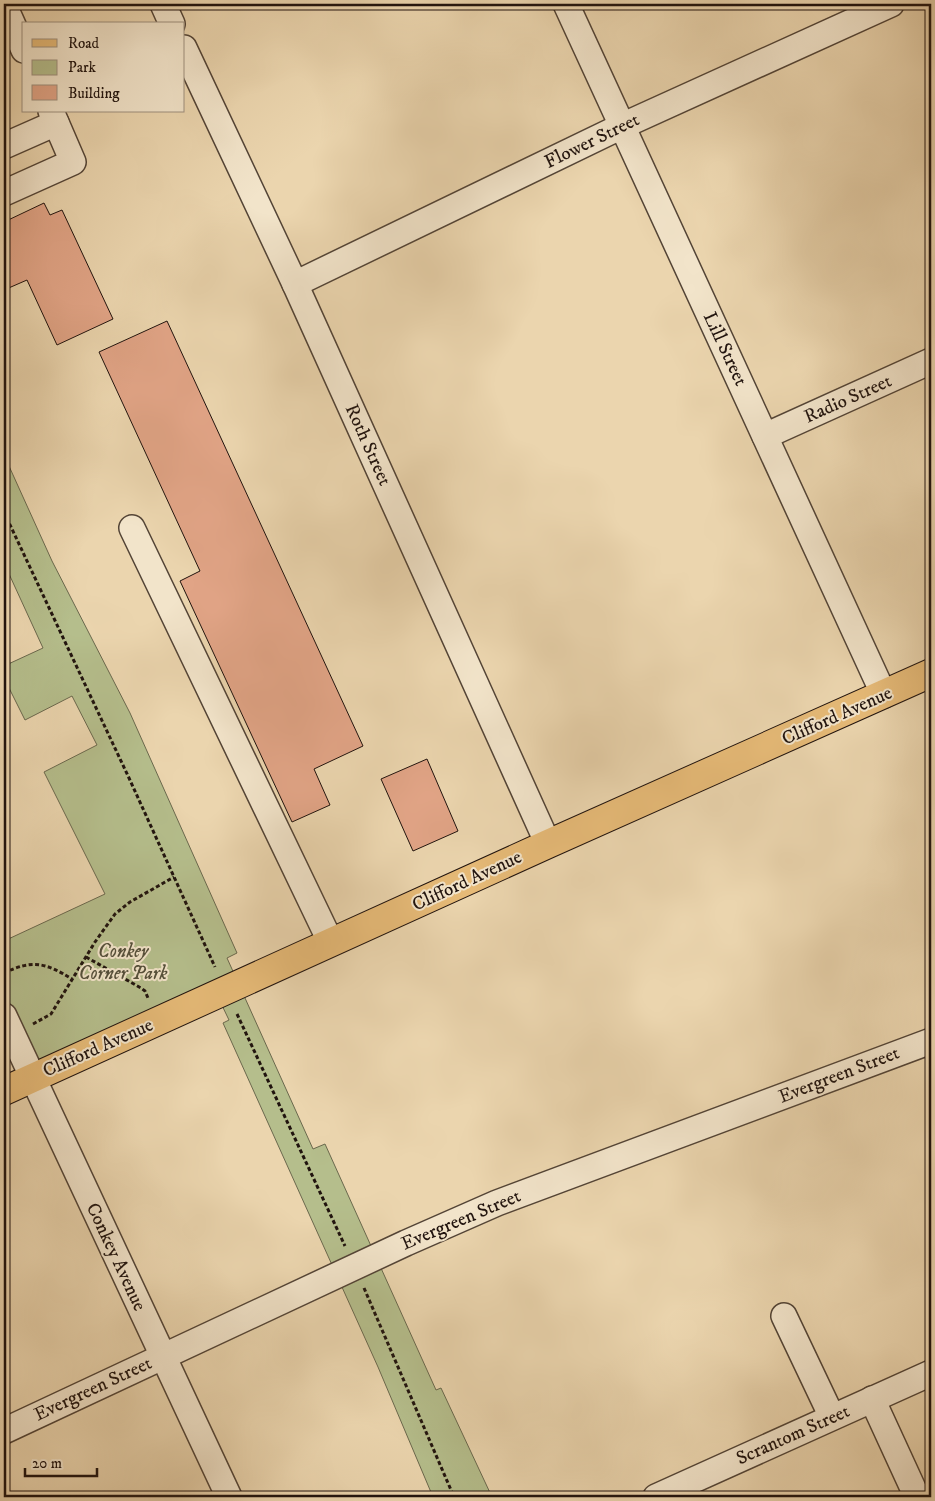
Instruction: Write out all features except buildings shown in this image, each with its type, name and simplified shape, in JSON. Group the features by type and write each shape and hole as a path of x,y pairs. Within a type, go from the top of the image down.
{"main road":[{"name":"Clifford Avenue","path":"4,1091 548,844 931,673"}],"street":[{"path":"163,4 171,22"},
{"name":"Lill Street","path":"566,4 884,695"},
{"name":"Flower Street","path":"295,284 622,126 891,4"},
{"path":"4,5 22,46"},
{"name":"Roth Street","path":"185,50 295,284 548,844"},
{"path":"4,146 54,117 73,162 4,193"},
{"name":"Radio Street","path":"765,436 931,361"},
{"path":"132,528 331,943"},
{"name":"Conkey Avenue","path":"8,1025 229,1497"},
{"name":"Evergreen Street","path":"4,1431 406,1242 497,1204 931,1041"},
{"path":"784,1316 832,1417"},
{"name":"Scrantom Street","path":"656,1497 931,1373"},
{"path":"872,1400 917,1497"}],"path":[{"path":"8,1025 43,1020 51,1014 115,914 137,897 174,878"},
{"path":"86,957 145,991 158,1021"},
{"path":"4,973 29,964 41,964 50,966 72,979"}],"green space":[{"name":"Conkey Corner Park","path":"4,455 52,561 130,713 237,953 227,958 313,1149 325,1144 436,1390 441,1388 492,1497 433,1497 378,1367 223,1023 229,1020 217,995 32,1078 4,1016 4,941 105,894 44,772 97,745 72,696 25,720 4,678 4,666 43,648 4,563"}]}
